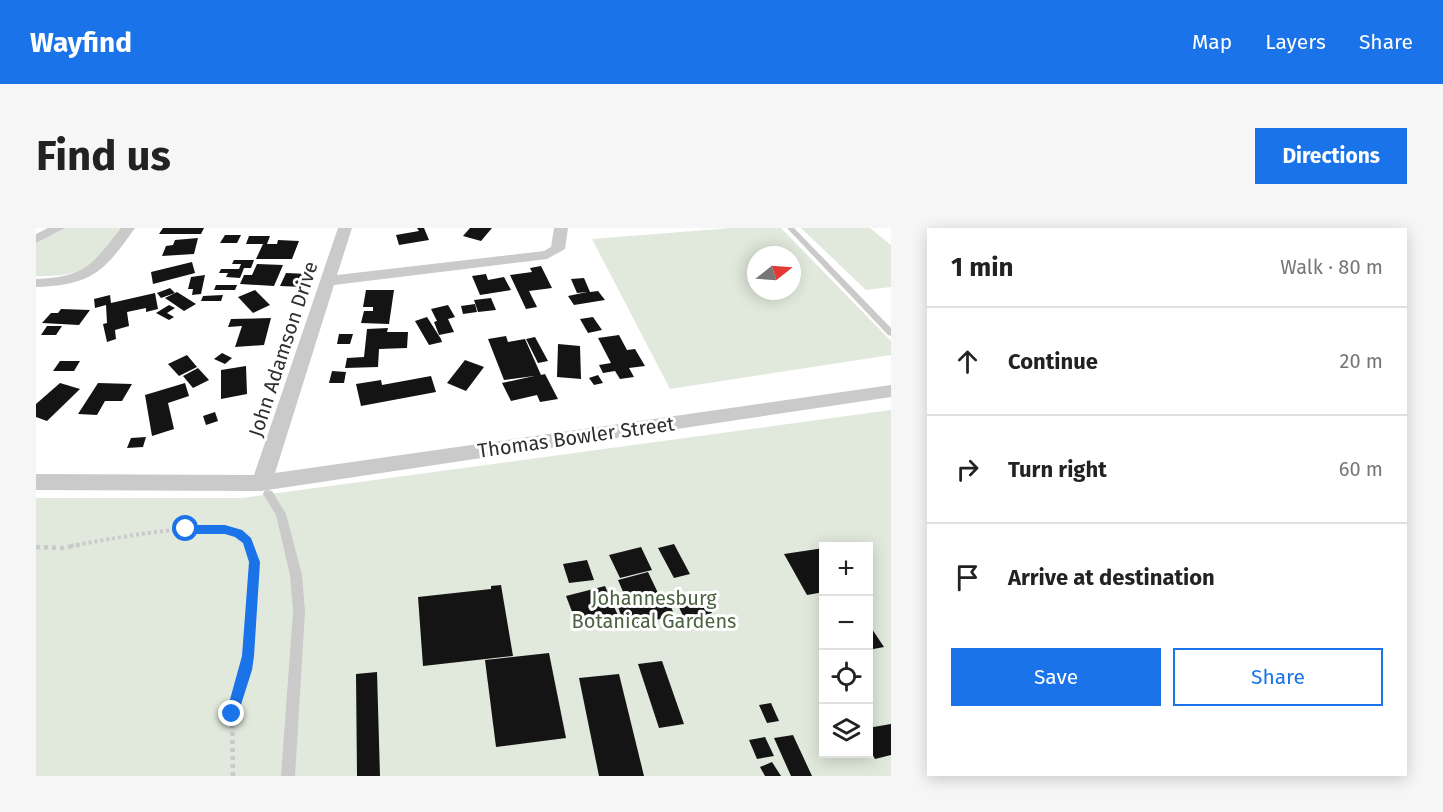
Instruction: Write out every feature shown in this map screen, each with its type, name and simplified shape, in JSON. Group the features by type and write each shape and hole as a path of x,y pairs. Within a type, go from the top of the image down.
{"street":[{"path":"36,239 58,228"},
{"path":"36,283 62,283 87,275 96,269 128,228"},
{"name":"John Adamson Drive","path":"264,489 345,228"},
{"path":"327,281 535,258 548,255 558,249 561,228"},
{"name":"Thomas Bowler Street","path":"36,482 264,489 891,391"}],"lane":[{"path":"790,228 891,333"},
{"path":"264,489 280,514 296,575 298,603 288,776"}],"path":[{"path":"36,547 62,548 186,529 225,529 238,533 247,541 254,562 254,577 246,670 232,714 234,776"}],"green space":[{"path":"64,228 122,228 103,252 87,267 67,274 36,276 36,243"},
{"path":"731,228 781,228 799,246 747,246 747,300 801,300 801,249 891,341 891,355 670,389 592,239"},
{"path":"801,228 870,228 891,245 891,287 866,290"},
{"name":"Johannesburg Botanical Gardens","path":"891,410 891,776 36,776 36,498 242,498"}],"building":[{"path":"163,228 204,228 201,234 159,234"},
{"path":"417,228 424,228 429,240 399,245 396,235 419,231"},
{"path":"470,228 492,228 481,241 463,236"},
{"path":"225,235 241,235 237,243 220,243"},
{"path":"249,236 270,236 267,244 277,244 278,240 299,241 292,259 256,259 263,244 246,244"},
{"path":"198,238 194,254 162,256 166,246 173,245 175,240"},
{"path":"234,260 254,260 251,268 244,268 240,278 226,277 228,273 219,273 221,269 239,269 241,264 232,264"},
{"path":"192,262 195,273 153,284 151,272"},
{"path":"257,264 283,265 274,286 240,284 244,275 252,275"},
{"path":"541,266 552,288 529,291 537,307 526,309 510,275 532,272 530,268"},
{"path":"286,273 308,274 303,287 280,286"},
{"path":"486,274 488,280 504,277 511,290 480,295 472,276"},
{"path":"205,275 201,294 192,295 193,289 188,289 191,277"},
{"path":"584,278 590,292 598,291 605,300 574,305 568,296 587,292 577,293 571,279"},
{"path":"216,285 237,285 235,290 214,290"},
{"path":"170,288 175,293 161,298 157,293"},
{"path":"255,290 270,305 253,313 238,297"},
{"path":"366,290 394,290 389,324 361,323 364,311 373,311 373,307 363,307"},
{"path":"177,292 196,304 184,311 165,298"},
{"path":"155,293 158,309 146,312 146,308 127,312 129,326 115,330 116,339 107,342 103,324 107,323 106,305 95,308 94,299 110,295 111,303"},
{"path":"223,295 221,301 201,301 203,296"},
{"path":"491,298 496,310 478,312 474,300"},
{"path":"475,304 477,312 463,314 461,306"},
{"path":"169,305 175,308 167,313 174,317 169,320 156,313"},
{"path":"448,305 455,317 448,319 454,332 439,335 434,322 437,321 431,309"},
{"path":"61,309 90,310 79,325 42,323 51,313 58,313"},
{"path":"427,317 442,342 429,345 415,321"},
{"path":"593,317 602,330 588,333 580,319"},
{"path":"271,318 264,345 235,347 242,326 228,327 231,319"},
{"path":"47,326 62,326 56,335 41,335"},
{"path":"388,328 387,332 408,332 407,348 379,349 378,367 345,368 347,358 364,357 367,329"},
{"path":"339,334 353,334 350,344 337,344"},
{"path":"619,335 627,350 635,349 645,366 629,368 634,377 620,379 615,371 603,373 599,365 611,363 598,338"},
{"path":"506,336 508,342 525,339 541,375 545,374 558,399 540,402 537,395 511,401 502,383 534,376 504,380 488,339"},
{"path":"535,337 548,361 538,363 526,339"},
{"path":"558,344 580,346 581,379 557,377"},
{"path":"222,353 232,358 225,364 214,359"},
{"path":"187,355 197,367 179,376 168,364"},
{"path":"465,360 484,367 466,391 447,383"},
{"path":"60,361 80,361 74,371 53,371"},
{"path":"246,366 247,394 221,399 221,370"},
{"path":"198,368 209,380 193,388 183,376"},
{"path":"332,371 346,372 344,383 329,383"},
{"path":"598,375 603,383 594,385 589,378"},
{"path":"431,376 436,392 361,406 356,384 381,380 382,385"},
{"path":"60,383 80,389 47,421 36,417 36,404"},
{"path":"98,383 132,384 122,401 105,401 97,415 78,414"},
{"path":"185,383 189,396 168,403 174,429 152,436 145,395"},
{"path":"215,412 218,421 206,425 203,416"},
{"path":"146,437 143,447 127,448 131,438"},
{"path":"674,544 690,574 674,578 658,548"},
{"path":"641,547 652,570 620,578 609,555"},
{"path":"819,549 819,593 807,595 784,554"},
{"path":"587,560 594,580 569,583 563,564"},
{"path":"648,572 658,593 627,601 618,580"},
{"path":"501,585 513,656 423,666 418,597 491,589 491,586"},
{"path":"605,586 620,620 579,630 566,596"},
{"path":"703,595 712,613 685,620 676,601"},
{"path":"667,598 675,616 625,626 618,607"},
{"path":"873,630 884,647 873,649"},
{"path":"549,653 566,738 496,747 485,660"},
{"path":"662,661 684,724 659,728 638,664"},
{"path":"377,672 380,776 357,776 356,674"},
{"path":"619,674 644,776 599,776 579,678"},
{"path":"771,703 779,721 767,723 759,705"},
{"path":"891,724 891,755 875,759 873,727"},
{"path":"793,735 812,776 791,776 774,738"},
{"path":"765,737 774,756 757,759 749,740"},
{"path":"772,762 781,776 765,776 760,767"}],"route":[{"path":"186,529 225,529 238,533 247,541 252,551 254,577 248,656 232,714"}]}
